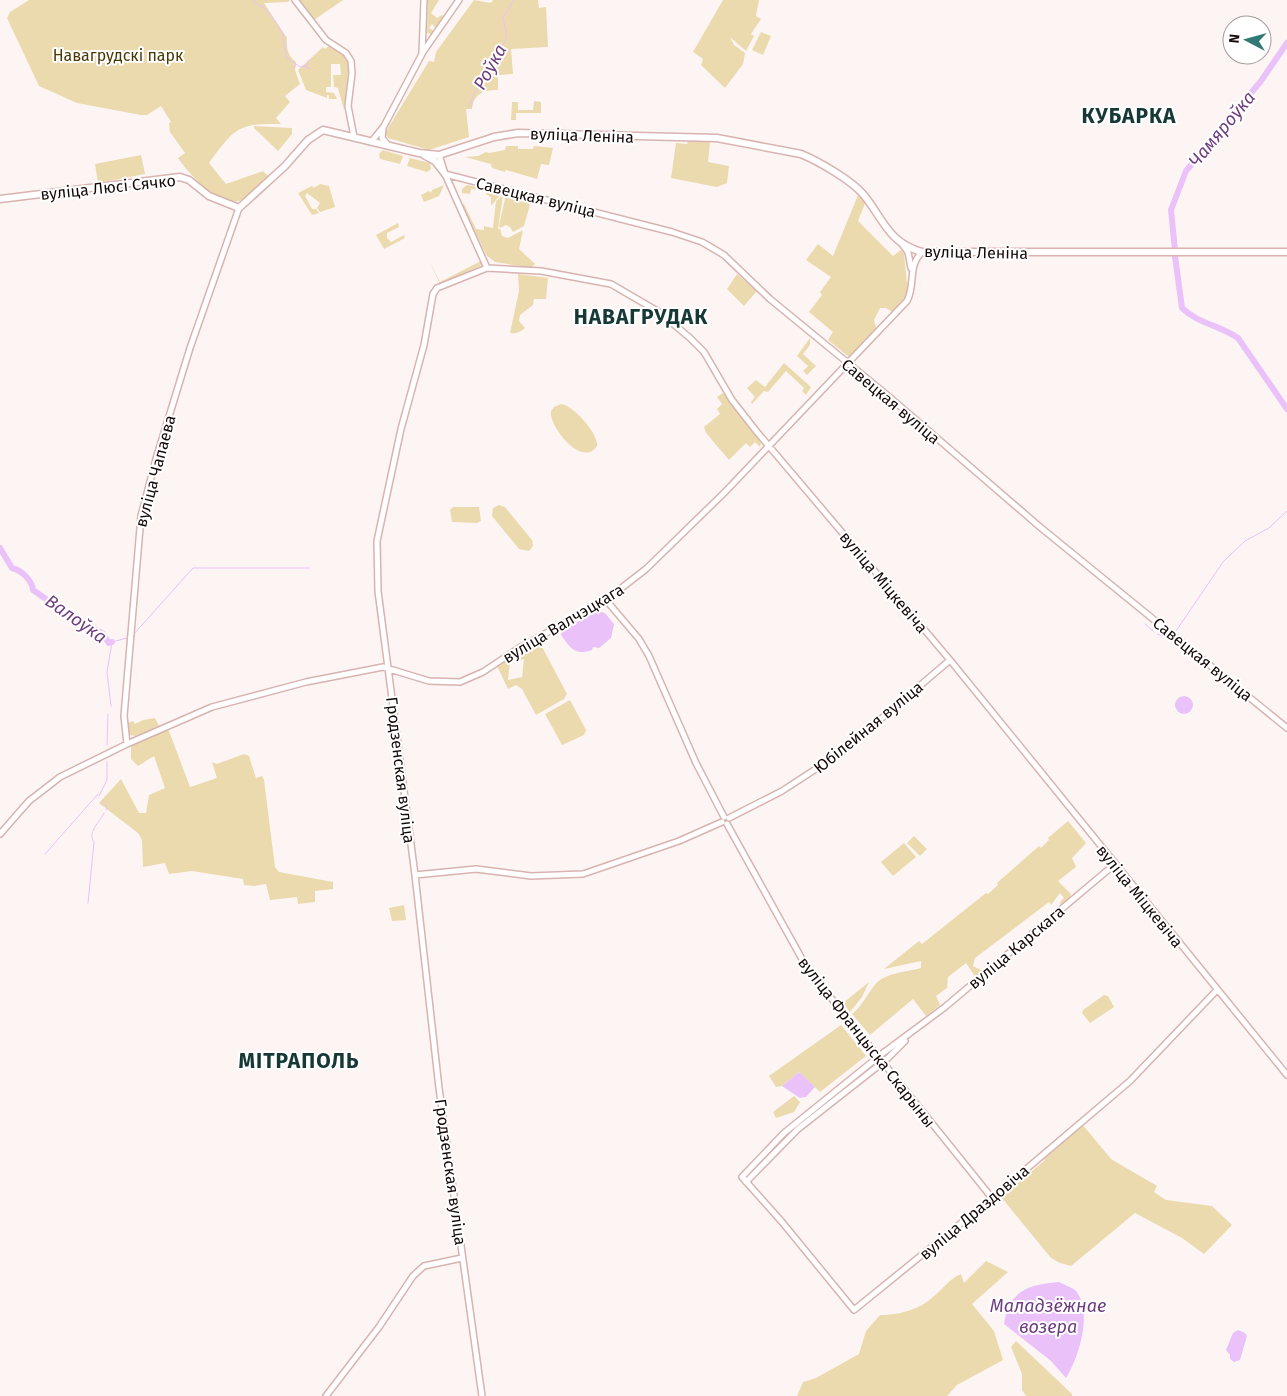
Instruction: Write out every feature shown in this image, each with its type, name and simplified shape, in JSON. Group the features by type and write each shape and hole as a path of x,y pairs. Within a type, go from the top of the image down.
{"main road":[{"name":"вуліца Леніна","path":"239,208 285,166 315,134 323,130 439,156 494,137 518,132 717,138 813,159 862,192 882,224 902,244 922,252 1287,252"},
{"path":"419,153 435,162 445,174"},
{"name":"вуліца Люсі Сячко","path":"0,199 180,177 189,180 210,196 239,208"}],"street":[{"path":"295,0 326,40 349,56 352,69 348,99 354,137"},
{"path":"422,54 424,0"},
{"path":"372,141 384,126 432,37 458,0"},
{"path":"423,35 427,38 432,37"},
{"path":"384,126 382,138 388,145"},
{"path":"439,156 445,174 487,268"},
{"name":"Савецкая вуліца","path":"445,174 651,226 706,244 724,255 770,298 1040,527 1287,728"},
{"name":"вуліца Чапаева","path":"127,744 124,716 141,516 156,459 190,348 239,208"},
{"path":"902,244 908,252 912,271"},
{"name":"вуліца Валчэцкага","path":"0,834 29,802 60,777 127,744 212,707 306,682 372,668 388,668 439,683 460,682 483,672 519,648 606,600 646,569 770,447 907,302 912,288 912,271 915,260 922,252"},
{"name":"Гродзенская вуліца","path":"482,1396 439,1088 415,875 377,579 377,541 404,414 424,345 433,294 437,288 487,268"},
{"name":"вуліца Міцкевіча","path":"487,268 541,271 594,279 611,284 642,301 679,326 704,352 732,400 770,447 950,660 1287,1075"},
{"name":"вуліца Францыска Скарыны","path":"606,600 639,639 649,656 696,763 807,968 992,1198"},
{"name":"Юбілейная вуліца","path":"415,875 476,869 531,876 584,874 679,841 726,820 782,791 842,752 950,660"},
{"name":"вуліца Карскага","path":"746,1182 798,1129 882,1063 916,1030 1115,864"},
{"name":"вуліца Драздовіча","path":"742,1177 782,1222 854,1310 992,1198 1130,1081 1217,990"},
{"name":"вуліца Карскага","path":"742,1177 784,1134 878,1057 916,1030"},
{"path":"326,1396 379,1327 413,1276 424,1266 462,1258"}],"green space":[{"name":"Навагрудскі парк","path":"29,0 290,0 288,2 264,3 287,38 288,52 296,62 295,70 300,84 285,96 290,102 276,118 281,124 255,125 238,130 231,135 209,163 226,184 263,171 269,177 239,201 222,199 196,180 178,158 185,153 170,132 169,123 171,122 161,106 147,115 141,115 77,103 39,86 7,18 10,12"},
{"path":"299,0 343,0 314,20"},
{"path":"428,0 439,0 431,13 437,18 442,15 444,17 436,28 432,24 429,28 434,31 431,34 427,33"},
{"path":"474,0 491,3 493,0 538,0 539,8 546,7 548,47 511,49 513,74 498,75 498,90 480,94 475,99 472,109 466,109 469,137 429,150 388,138 385,133 429,61 434,62 436,52"},
{"path":"723,0 759,0 756,16 761,19 751,34 754,36 746,51 730,37 734,45 745,53 743,64 725,88 701,65 703,59 693,52"},
{"path":"761,32 771,36 763,55 752,50"},
{"path":"330,45 345,54 349,62 344,110 338,88 334,87 333,75 341,75 340,64 331,64 331,87 326,87 326,92 334,93 337,99 329,99 329,95 327,95 327,98 306,90 298,70 323,47 325,49"},
{"path":"534,101 541,102 541,113 516,113 516,120 511,120 512,102 518,102 518,110 533,110"},
{"path":"254,126 292,128 292,134 278,151"},
{"path":"688,141 710,142 708,162 729,166 727,183 717,187 671,178 676,143 687,144"},
{"path":"506,146 518,146 518,149 533,149 534,146 553,148 549,165 541,164 537,179 506,170 505,172 492,168 491,164 465,157 505,150"},
{"path":"383,150 403,156 400,164 380,159 379,154"},
{"path":"141,155 145,174 98,183 95,164"},
{"path":"410,158 430,163 431,169 427,172 407,166"},
{"path":"320,184 329,186 335,207 320,212 317,208 320,203 307,193 305,196 312,209 316,209 319,213 312,215 298,193"},
{"path":"444,185 439,196 424,202 421,195 429,191 431,193 432,190"},
{"path":"467,185 494,190 494,193 501,194 491,206 491,197 486,194 486,191 471,189 470,194 462,193 462,189"},
{"path":"506,194 531,201 524,226 513,232 506,225 500,228 499,226"},
{"path":"503,195 498,229 500,229 502,236 508,238 523,230 519,249 535,264 531,268 495,262 486,255 462,204 464,204 476,229 484,230 484,226 493,228 496,201"},
{"path":"858,195 866,201 858,221 893,256 901,250 904,254 908,292 894,313 886,308 880,308 874,320 877,331 854,356 849,357 828,340 833,332 809,312 822,295 820,292 831,277 806,260 818,244 833,256"},
{"path":"398,223 399,227 387,233 387,238 391,242 404,235 405,238 384,249 376,235"},
{"path":"429,260 440,282 481,261 482,263 480,266 440,284"},
{"path":"518,274 548,278 546,299 534,299 533,305 520,315 519,321 525,328 515,333 510,333 519,291"},
{"path":"737,274 757,291 744,306 727,289"},
{"path":"810,338 810,345 803,354 816,366 807,375 803,371 808,366 797,356"},
{"path":"784,363 811,387 806,395 802,391 804,388 786,371 768,392 764,391 752,404 751,402 755,397 747,388 756,380 765,387"},
{"path":"723,393 761,443 760,447 755,442 750,447 746,443 729,460 706,433 704,427 720,414 717,409 722,404 717,397"},
{"path":"561,404 572,409 590,428 597,441 597,446 591,452 575,449 555,426 551,411 554,407"},
{"path":"499,505 505,507 532,540 533,546 529,551 519,549 492,516 493,508"},
{"path":"453,507 479,507 481,521 477,523 452,522 450,510"},
{"path":"539,641 567,694 564,699 536,715 522,689 516,685 508,689 497,666","holes":["524,659 522,677 508,680 510,662"]},
{"path":"570,700 586,730 584,735 562,745 545,714"},
{"path":"155,718 159,726 136,736 129,735 128,723 133,721 135,724 143,720"},
{"path":"164,730 169,731 190,787 217,778 212,762 217,764 244,754 249,756 256,778 262,776 264,780 275,867 279,872 333,882 333,889 315,891 315,902 298,904 297,897 270,900 266,884 244,885 243,879 192,871 169,874 165,863 143,867 142,840 138,833 99,803 121,779 139,813 146,813 149,795 165,788 154,756 138,766 131,759 131,747 136,742"},
{"path":"1068,821 1086,843 1072,858 1076,867 1058,881 1071,894 1069,900 1061,905 1060,902 1064,898 1060,893 1051,905 1049,902 975,958 973,966 983,971 976,978 966,963 948,977 947,988 936,996 940,1005 926,1016 913,999 870,1035 852,1014 883,978 921,968 921,961 884,969 919,941 922,944 986,893 988,894 998,885 997,883 1039,846 1041,848 1049,840 1048,838"},
{"path":"914,836 927,849 920,856 907,843"},
{"path":"904,843 916,857 893,876 881,862"},
{"path":"404,905 406,920 392,921 389,908"},
{"path":"869,982 862,997 850,1012 843,1003"},
{"path":"1104,995 1108,996 1114,1007 1090,1023 1082,1013 1083,1010"},
{"path":"841,1025 866,1056 820,1092 799,1072 782,1086 776,1087 769,1076"},
{"path":"794,1096 800,1102 794,1112 776,1118 773,1112"},
{"path":"1082,1124 1111,1159 1157,1186 1154,1192 1166,1200 1212,1206 1232,1225 1204,1254 1182,1238 1135,1213 1071,1266 1051,1258 1001,1197 1045,1160 1043,1156"},
{"path":"986,1261 1008,1272 972,1304 994,1331 1003,1360 957,1385 947,1396 797,1396 803,1382 816,1378 859,1354 866,1331 880,1315 901,1313 922,1305 961,1274 964,1283"},
{"path":"1016,1341 1072,1396 1026,1396 1022,1390 1022,1374 1011,1347"}],"water":[{"path":"598,611 605,613 614,624 611,638 599,648 593,647 592,650 586,652 574,650 561,635 562,630"},
{"path":"1184,696 1190,699 1193,705 1190,711 1184,714 1178,711 1175,705 1178,699"},
{"path":"799,1072 815,1087 806,1097 800,1098 782,1086"},
{"name":"Маладзёжнае возера","path":"1059,1282 1076,1291 1081,1300 1084,1322 1079,1347 1066,1378 1051,1361 1004,1324 1010,1304 1022,1291 1038,1285"},
{"path":"1238,1330 1247,1336 1240,1360 1234,1362 1230,1359 1230,1355 1226,1350 1233,1333"}],"waterway":[{"path":"253,0 266,9 283,34 286,57 296,64 294,68"},
{"name":"Роўка","path":"469,106 475,91 484,79 490,61 495,58 507,38 503,17 514,0"},
{"name":"Чамяроўка","path":"1175,250 1171,210 1186,171 1261,81 1287,43"},
{"path":"296,64 300,67 307,65 309,60"},
{"path":"305,66 310,69"},
{"name":"Чамяроўка","path":"1175,256 1182,308 1195,318 1238,338 1287,409"},
{"name":"Чамяроўка","path":"1176,631 1223,562 1245,541 1269,528 1287,511"},
{"name":"Валоўка","path":"0,548 12,568 22,573 28,579 33,590 66,613 102,633 109,643 112,642"},
{"path":"133,635 193,568 309,568"},
{"name":"Чамяроўка","path":"1145,624 1153,631"},
{"name":"Чамяроўка","path":"1157,634 1170,639"},
{"name":"Валоўка","path":"111,706 107,672 112,642 127,638"},
{"name":"Валоўка","path":"107,745 108,714"},
{"name":"Валоўка","path":"99,796 107,780 107,761"},
{"path":"45,854 98,794"},
{"name":"Валоўка","path":"103,801 107,807 106,810"},
{"name":"Валоўка","path":"88,903 94,842 92,835 104,813"}],"district":[{"name":"КУБАРКА","path":"1129,116"},
{"name":"НАВАГРУДАК","path":"641,317"},
{"name":"МІТРАПОЛЬ","path":"299,1061"}]}
